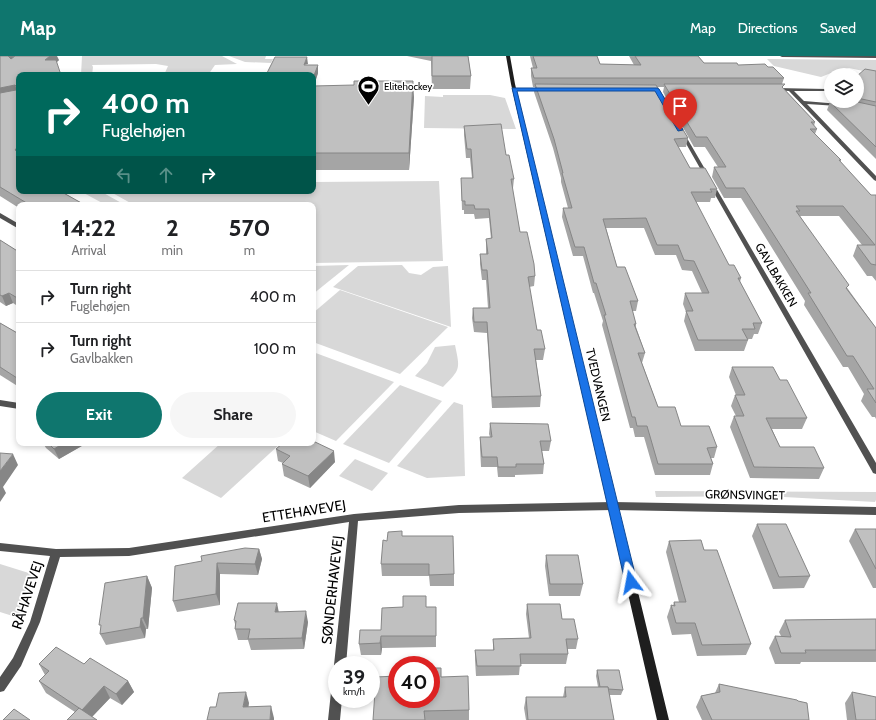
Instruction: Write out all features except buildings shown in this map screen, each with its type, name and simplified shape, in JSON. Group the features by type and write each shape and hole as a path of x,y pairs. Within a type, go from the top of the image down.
{"street":[{"name":"TVEDVANGEN","path":"508,56 514,89 663,720"},
{"path":"782,56 876,58"},
{"path":"514,89 551,89"},
{"path":"767,90 824,90"},
{"path":"791,90 876,179"},
{"path":"803,102 824,104"},
{"name":"GAVLBAKKEN","path":"676,123 876,471"},
{"path":"0,215 16,225"},
{"path":"0,403 16,406"},
{"name":"GRØNSVINGET","path":"613,506 876,511"},
{"name":"ETTEHAVEVEJ","path":"0,547 56,553 129,552 354,518 459,509 613,506"},
{"name":"SØNDERHAVEVEJ","path":"341,656 354,518"},
{"name":"RÅHAVEVEJ","path":"0,687 17,662 35,622 56,553"},
{"path":"334,720 335,708"}],"shaded area":[{"path":"82,56 222,56 237,64 215,65 210,72 165,72 168,66 156,64 92,65 92,72 81,72"},
{"path":"229,56 266,56 265,59 273,59 271,63 245,62"},
{"path":"767,59 876,60 876,71 864,71 864,68 824,68 824,76 821,77 774,66"},
{"path":"443,95 490,95 505,98 516,129 424,128 425,96 443,97"},
{"path":"439,181 443,261 316,263 316,202 129,202 114,194 316,194 316,182"},
{"path":"86,194 105,194 120,202 100,202"},
{"path":"349,265 316,292 316,266"},
{"path":"402,265 409,273 421,275 433,267 448,266 451,327 333,287 358,266"},
{"path":"340,290 448,327 400,374 316,343 316,310"},
{"path":"455,345 458,368 443,387 415,376 427,363 435,347"},
{"path":"316,353 394,382 336,441 316,432"},
{"path":"400,385 442,401 389,463 343,444"},
{"path":"454,402 463,405 465,476 427,478 397,466"},
{"path":"218,446 278,446 221,498 182,478"},
{"path":"355,459 388,473 372,491 339,476"},
{"path":"655,491 876,492 876,500 875,502 766,496 656,497"},
{"path":"0,564 32,574 19,618 0,612"}],"place":[{"name":"Elitehockey","path":"368,106"}],"route":[{"path":"631,582 514,89 657,89 680,130"}]}
